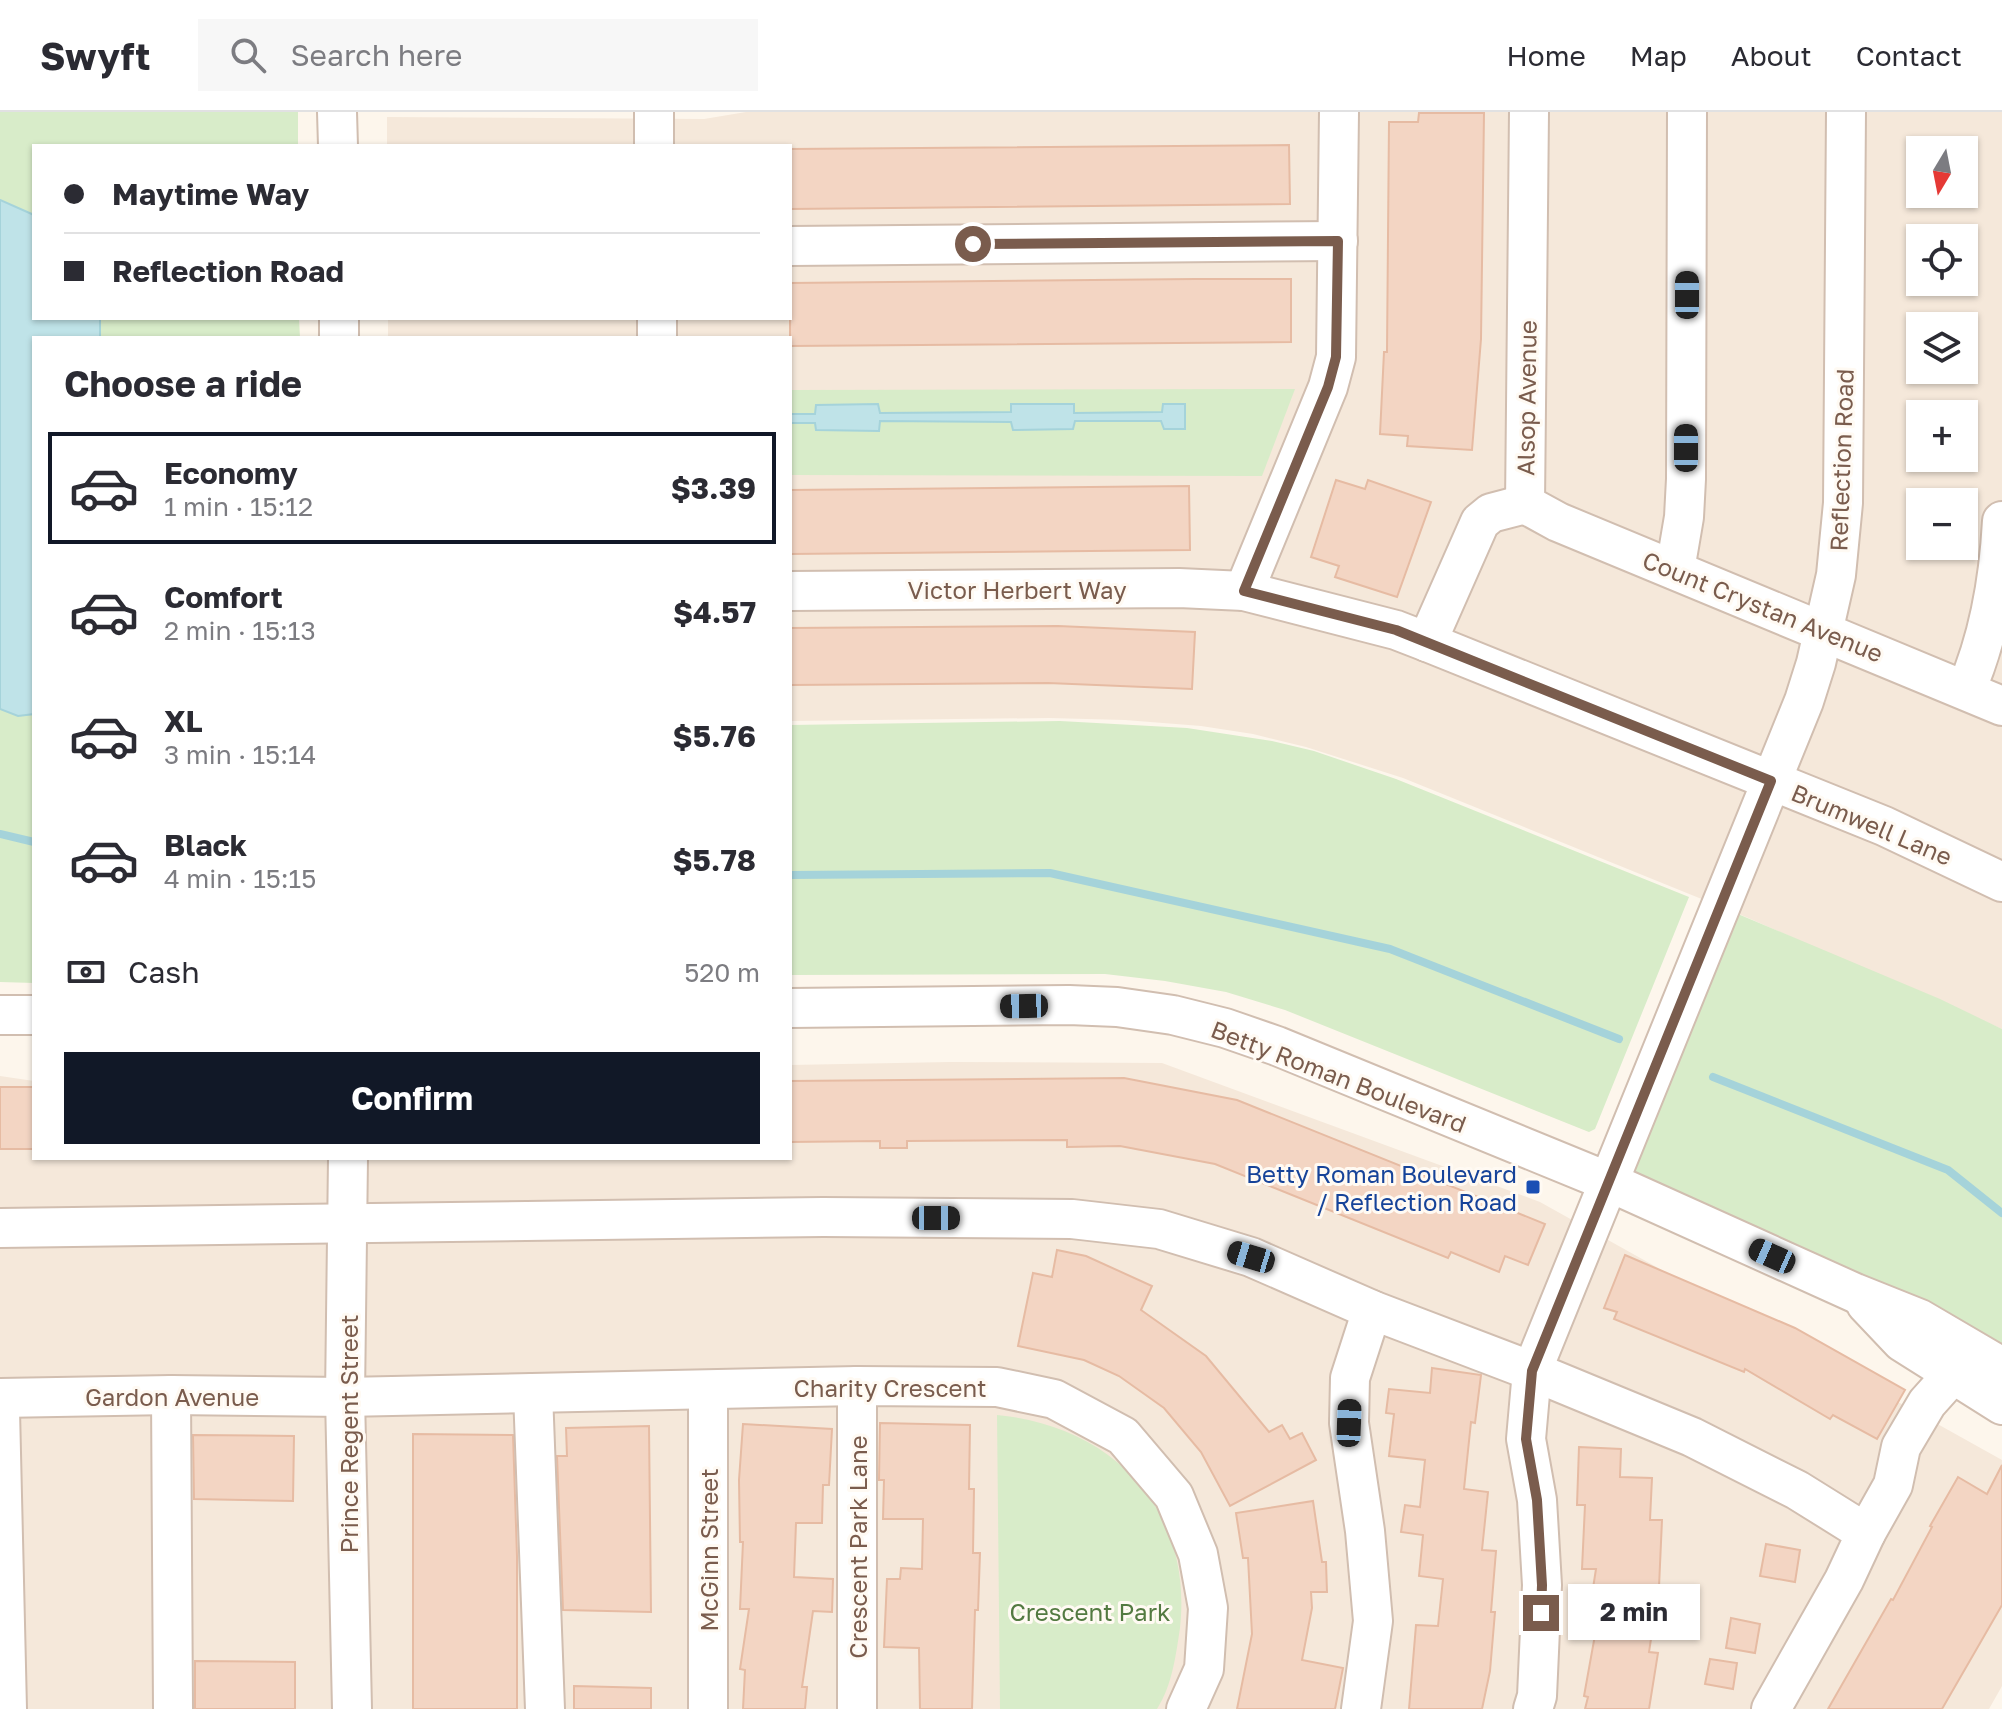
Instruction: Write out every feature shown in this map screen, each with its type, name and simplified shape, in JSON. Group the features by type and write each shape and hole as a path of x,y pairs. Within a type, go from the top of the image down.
{"street":[{"path":"337,112 338,144"},
{"path":"654,112 654,144"},
{"path":"1244,591 1328,387 1336,357 1339,112"},
{"name":"Alsop Avenue","path":"1427,642 1480,522 1491,513 1525,504 1529,112"},
{"path":"1675,570 1684,517 1686,479 1687,112"},
{"name":"Reflection Road","path":"1533,1709 1537,1696 1542,1585 1537,1500 1526,1439 1532,1371 1804,701 1823,631 1839,552 1845,474 1846,112"},
{"path":"792,246 1338,241"},
{"name":"Count Crystan Avenue","path":"1525,504 1558,522 2002,706"},
{"path":"1966,690 1980,656 1989,618 2002,521"},
{"name":"Victor Herbert Way","path":"792,591 1179,588 1244,591"},
{"name":"Brumwell Lane","path":"1244,591 1396,630 1884,826 2002,882"},
{"name":"Betty Roman Boulevard","path":"792,1008 1117,1007 1173,1015 1225,1028 1277,1046 1609,1182 1855,1293 1920,1319 2002,1367"},
{"path":"0,1015 32,1015"},
{"name":"Prince Regent Street","path":"348,1160 345,1397 352,1709"},
{"path":"0,1228 823,1217 1072,1219 1159,1229 1238,1253 1372,1310 1692,1437 1797,1490 1866,1533"},
{"name":"Betty Roman Boulevard","path":"1855,1293 1902,1342 2002,1405"},
{"path":"1361,1709 1373,1621 1365,1531 1349,1423 1350,1378 1372,1310"},
{"path":"1771,1709 1844,1580 1893,1485 1901,1447 1927,1403 1953,1374"},
{"name":"Charity Crescent","path":"345,1397 857,1386 997,1387 1054,1399 1123,1436 1174,1496 1198,1554 1208,1608 1204,1669 1186,1709"},
{"name":"Crescent Park Lane","path":"857,1386 857,1709"},
{"name":"McGinn Street","path":"708,1390 708,1709"},
{"path":"533,1393 545,1709"},
{"path":"171,1395 173,1709"},
{"name":"Gardon Avenue","path":"0,1398 171,1395 345,1397"},
{"path":"0,1410 7,1709"}],"shaded area":[{"path":"746,112 2002,112 2002,1029 1746,917 1403,778 1306,747 1201,726 1125,720 792,721 792,336 388,336 388,320 792,320 792,144 387,144 387,117 704,119"},
{"path":"1162,1063 1540,1202 2002,1460 2002,1686 1989,1709 0,1709 0,1076 32,1081 32,1160 792,1160 792,1065"}],"green space":[{"path":"0,112 298,112 298,144 32,144 32,320 299,320 300,336 32,336 32,983 0,982"},
{"path":"1295,389 1262,476 792,475 792,390"},
{"path":"1060,721 1187,728 1272,741 1314,751 1396,779 1689,897 1595,1129 1589,1132 1285,1010 1226,992 1105,974 792,975 792,725"},
{"path":"1719,906 1940,999 2002,1029 2002,1357 1633,1194 1616,1153"},
{"name":"Crescent Park","path":"997,1415 1038,1422 1076,1436 1109,1456 1136,1481 1158,1511 1173,1546 1181,1585 1180,1628 1175,1659 1170,1680 1157,1709 1000,1709"}],"water":[{"path":"0,200 32,214 32,320 100,320 100,336 32,336 32,714 18,716 0,709"},
{"path":"878,404 880,413 1011,412 1011,404 1074,404 1074,413 1162,412 1163,404 1185,404 1185,429 1164,429 1161,421 1075,421 1073,429 1013,430 1011,422 880,421 879,431 816,430 815,423 792,423 792,414 815,414 816,405"}],"building":[{"path":"1419,113 1484,113 1481,339 1472,450 1407,446 1408,436 1380,434 1384,352 1387,352 1389,122 1418,122"},
{"path":"1289,145 1290,204 792,209 792,149"},
{"path":"1291,279 1291,342 792,346 792,283"},
{"path":"1336,480 1365,489 1368,480 1431,502 1397,597 1335,577 1339,566 1311,557"},
{"path":"1189,486 1190,550 792,554 792,490"},
{"path":"1058,626 1195,632 1192,689 1048,683 792,685 792,628"},
{"path":"1124,1078 1237,1100 1545,1224 1528,1265 1505,1256 1499,1272 1451,1252 1448,1258 1215,1164 1120,1146 1067,1147 1067,1140 907,1141 907,1148 880,1148 880,1141 792,1142 792,1081"},
{"path":"0,1087 32,1087 32,1149 0,1149"},
{"path":"1057,1250 1086,1256 1152,1286 1141,1310 1206,1356 1269,1432 1282,1425 1290,1439 1302,1433 1316,1460 1230,1506 1201,1452 1164,1408 1119,1376 1084,1360 1018,1346 1033,1273 1052,1277"},
{"path":"1625,1255 1795,1328 1905,1390 1877,1439 1833,1415 1830,1419 1745,1369 1744,1372 1614,1319 1617,1312 1604,1308"},
{"path":"1432,1368 1481,1375 1475,1423 1471,1422 1464,1489 1488,1492 1482,1550 1496,1551 1490,1671 1482,1709 1409,1709 1416,1625 1438,1626 1443,1579 1419,1576 1423,1535 1401,1532 1405,1505 1420,1507 1425,1460 1389,1456 1394,1414 1386,1413 1389,1389 1430,1393"},
{"path":"880,1423 970,1425 969,1489 974,1489 973,1553 980,1553 972,1709 920,1709 919,1648 884,1647 887,1579 900,1579 901,1568 922,1569 923,1519 883,1519 884,1480 879,1480"},
{"path":"743,1424 832,1429 829,1485 823,1485 822,1523 796,1523 794,1577 833,1579 832,1612 813,1611 802,1687 807,1687 805,1709 743,1709 745,1670 740,1669 749,1609 740,1609 743,1542 740,1542 739,1480"},
{"path":"649,1426 651,1612 563,1610 557,1456 567,1456 566,1428"},
{"path":"413,1434 513,1435 517,1709 413,1709"},
{"path":"193,1435 294,1436 293,1501 194,1499"},
{"path":"1579,1447 1621,1449 1620,1477 1652,1478 1650,1520 1662,1520 1659,1587 1649,1652 1658,1653 1649,1709 1585,1709 1588,1697 1584,1696 1595,1635 1586,1633 1596,1569 1582,1569 1585,1505 1577,1505"},
{"path":"2002,1465 2002,1605 1942,1709 1828,1709 1893,1600 1958,1477 1987,1494"},
{"path":"1313,1501 1322,1562 1326,1562 1327,1592 1311,1592 1312,1608 1302,1660 1343,1668 1335,1709 1237,1709 1252,1634 1248,1558 1243,1558 1236,1513"},
{"path":"1766,1544 1800,1550 1795,1582 1760,1576"},
{"path":"1731,1618 1760,1624 1755,1653 1726,1648"},
{"path":"1710,1659 1737,1663 1733,1689 1705,1684"},
{"path":"195,1661 295,1662 295,1709 195,1709"},
{"path":"574,1686 651,1688 651,1709 574,1709"}],"waterway":[{"path":"0,834 32,842"},
{"path":"792,875 1050,873 1390,949 1619,1039"},
{"path":"1713,1077 1948,1170 2002,1213"}],"place":[{"name":"Betty Roman Boulevard / Reflection Road","path":"1533,1187"}],"route":[{"path":"973,244 1338,241 1336,357 1328,387 1244,591 1396,630 1771,781 1532,1371 1526,1439 1537,1500 1541,1613"}]}
